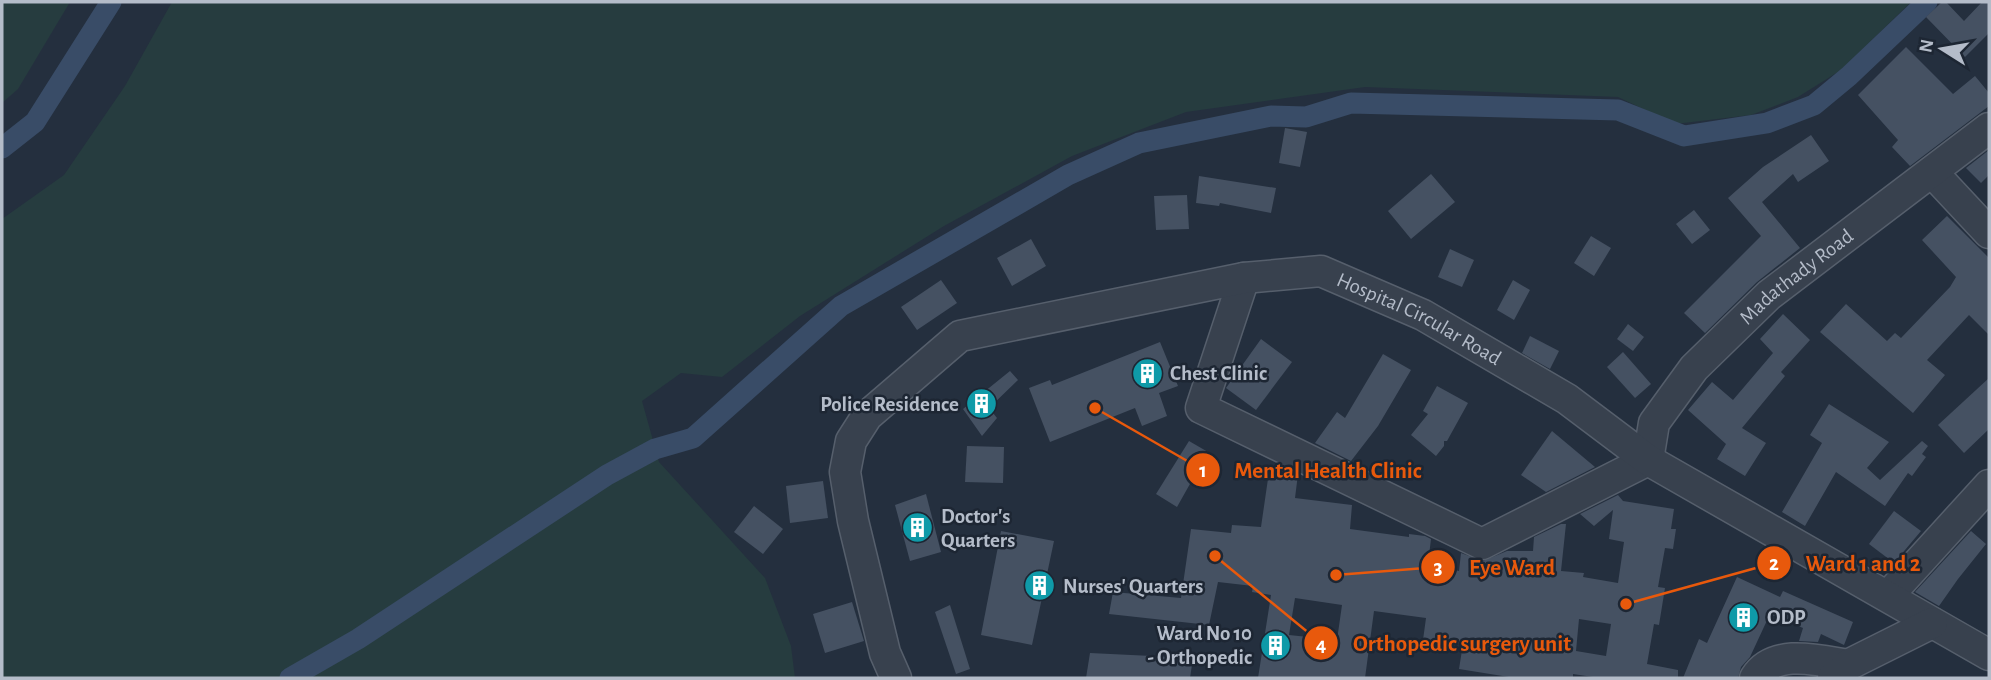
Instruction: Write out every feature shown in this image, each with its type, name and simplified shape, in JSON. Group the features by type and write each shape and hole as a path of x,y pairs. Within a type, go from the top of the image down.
{"street":[{"name":"Madathady Road","path":"1648,460 1654,423 1694,368 1769,295 1989,128"},
{"path":"1932,172 1989,233"},
{"name":"Hospital Circular Road","path":"896,678 885,653 853,520 845,472 851,441 867,416 960,336 1244,278 1321,271 1423,315 1567,399 1648,460 1989,654"},
{"path":"1244,278 1201,408 1482,544 1648,460"},
{"path":"1888,596 1989,485"},
{"path":"1755,678 1762,667 1776,661 1810,658 1840,672 1931,623"}],"green space":[{"path":"2,2 70,2 18,89 2,103"},
{"path":"172,2 1911,2 1841,70 1798,97 1751,115 1675,124 1618,97 1365,87 1186,112 1072,156 944,226 800,316 722,377 681,373 642,401 659,462 765,578 791,646 795,678 2,678 2,219 64,175 125,86"}],"building":[{"path":"1942,2 1946,2 1964,21 1982,2 1989,2 1989,33 1965,57 1926,17"},
{"path":"1906,47 1953,94 1975,76 1989,93 1989,106 1910,166 1892,147 1898,140 1858,95"},
{"path":"1285,128 1307,132 1300,167 1279,163"},
{"path":"1811,135 1829,161 1798,182 1793,174 1762,202 1800,248 1757,282 1705,333 1684,313 1761,236 1728,198 1763,167"},
{"path":"1989,150 1989,175 1981,183 1966,168"},
{"path":"1431,174 1455,202 1411,239 1388,211"},
{"path":"1199,176 1276,188 1271,213 1220,203 1219,206 1196,203"},
{"path":"1187,195 1189,229 1156,230 1154,196"},
{"path":"1694,210 1710,230 1692,244 1676,224"},
{"path":"1947,216 1989,258 1989,335 1969,315 1927,360 1945,375 1913,413 1820,332 1846,304 1887,341 1895,333 1901,338 1950,287 1956,277 1922,240"},
{"path":"1591,236 1611,248 1594,276 1574,263"},
{"path":"1031,239 1046,266 1012,286 997,258"},
{"path":"1450,249 1474,260 1462,287 1438,277"},
{"path":"941,280 957,303 917,330 901,307"},
{"path":"1513,280 1530,290 1514,320 1497,310"},
{"path":"1783,314 1810,340 1781,372 1785,376 1742,428 1766,443 1745,476 1717,459 1726,444 1688,410 1712,382 1733,400 1773,353 1760,339"},
{"path":"1628,324 1644,337 1633,351 1617,339"},
{"path":"1530,336 1559,351 1550,369 1522,353"},
{"path":"1261,339 1292,362 1256,410 1226,388"},
{"path":"1160,342 1178,386 1159,393 1167,416 1142,426 1135,408 1050,442 1029,388 1050,380 1052,385"},
{"path":"1623,352 1651,384 1635,398 1607,367"},
{"path":"1383,354 1411,370 1378,426 1351,461 1315,443 1337,412 1345,418"},
{"path":"1010,371 1018,380 989,408 997,418 982,436 963,409"},
{"path":"1989,378 1989,429 1964,453 1938,425"},
{"path":"1437,386 1468,403 1436,456 1411,435 1428,414 1423,411"},
{"path":"1829,404 1889,442 1867,468 1880,480 1922,441 1928,446 1922,454 1926,457 1912,476 1908,473 1885,506 1836,472 1805,526 1782,512 1822,443 1810,435"},
{"path":"1552,431 1595,467 1546,492 1521,475"},
{"path":"1189,441 1208,452 1177,507 1156,494"},
{"path":"967,446 1004,447 1003,483 965,482"},
{"path":"1270,465 1283,467 1298,474 1295,498 1352,505 1350,529 1409,537 1409,534 1431,539 1428,564 1459,571 1461,553 1483,561 1507,551 1533,551 1534,537 1566,524 1561,571 1584,573 1583,577 1618,583 1624,542 1609,539 1613,510 1594,526 1580,514 1618,495 1623,501 1674,509 1671,529 1676,529 1673,549 1665,548 1658,587 1665,588 1659,625 1654,624 1647,664 1678,670 1678,678 1599,678 1573,674 1573,678 1515,678 1459,669 1463,644 1423,640 1426,618 1374,611 1365,678 1258,678 1271,595 1252,592 1253,586 1218,582 1209,625 1109,614 1113,592 1181,598 1191,529 1231,533 1232,525 1261,527","holes":["1295,598 1342,605 1337,640 1289,635","1579,619 1611,624 1606,656 1576,651"]},
{"path":"823,481 828,518 790,523 786,486"},
{"name":"Doctor's Quarters","path":"926,494 941,552 910,561 895,505"},
{"path":"754,506 783,529 763,554 734,532"},
{"path":"1894,511 1921,531 1894,563 1869,544"},
{"name":"Nurses' Quarters","path":"1001,531 1054,541 1032,645 981,635"},
{"path":"1971,531 1986,544 1939,606 1915,592"},
{"name":"ODP","path":"1737,577 1780,597 1783,591 1853,622 1844,645 1821,634 1818,642 1799,641 1803,628 1770,614 1750,657 1741,667 1738,678 1683,678 1699,639 1707,643"},
{"path":"852,602 864,641 825,653 813,614"},
{"name":"Doctor's Quarters","path":"950,605 970,669 956,674 935,612"},
{"path":"1090,653 1193,658 1190,678 1086,678"}],"waterway":[{"path":"2,148 35,122 111,2"},
{"path":"290,678 358,639 607,475 655,449 693,438 841,306 1068,175 1139,143 1271,116 1306,117 1351,103 1618,110 1684,136 1767,123 1814,105 1849,76 1927,2"}],"place":[{"name":"Chest Clinic","path":"1147,373"},
{"name":"Police Residence","path":"982,404"},
{"name":"Mental Health Clinic","path":"1095,408"},
{"name":"Doctor's Quarters","path":"918,528"},
{"name":"Orthopedic surgery unit","path":"1215,556"},
{"name":"Eye Ward","path":"1336,575"},
{"name":"Nurses' Quarters","path":"1040,586"},
{"name":"Ward 1 and 2","path":"1626,604"},
{"name":"ODP","path":"1744,617"},
{"name":"Ward No 10 - Orthopedic","path":"1275,645"}]}
